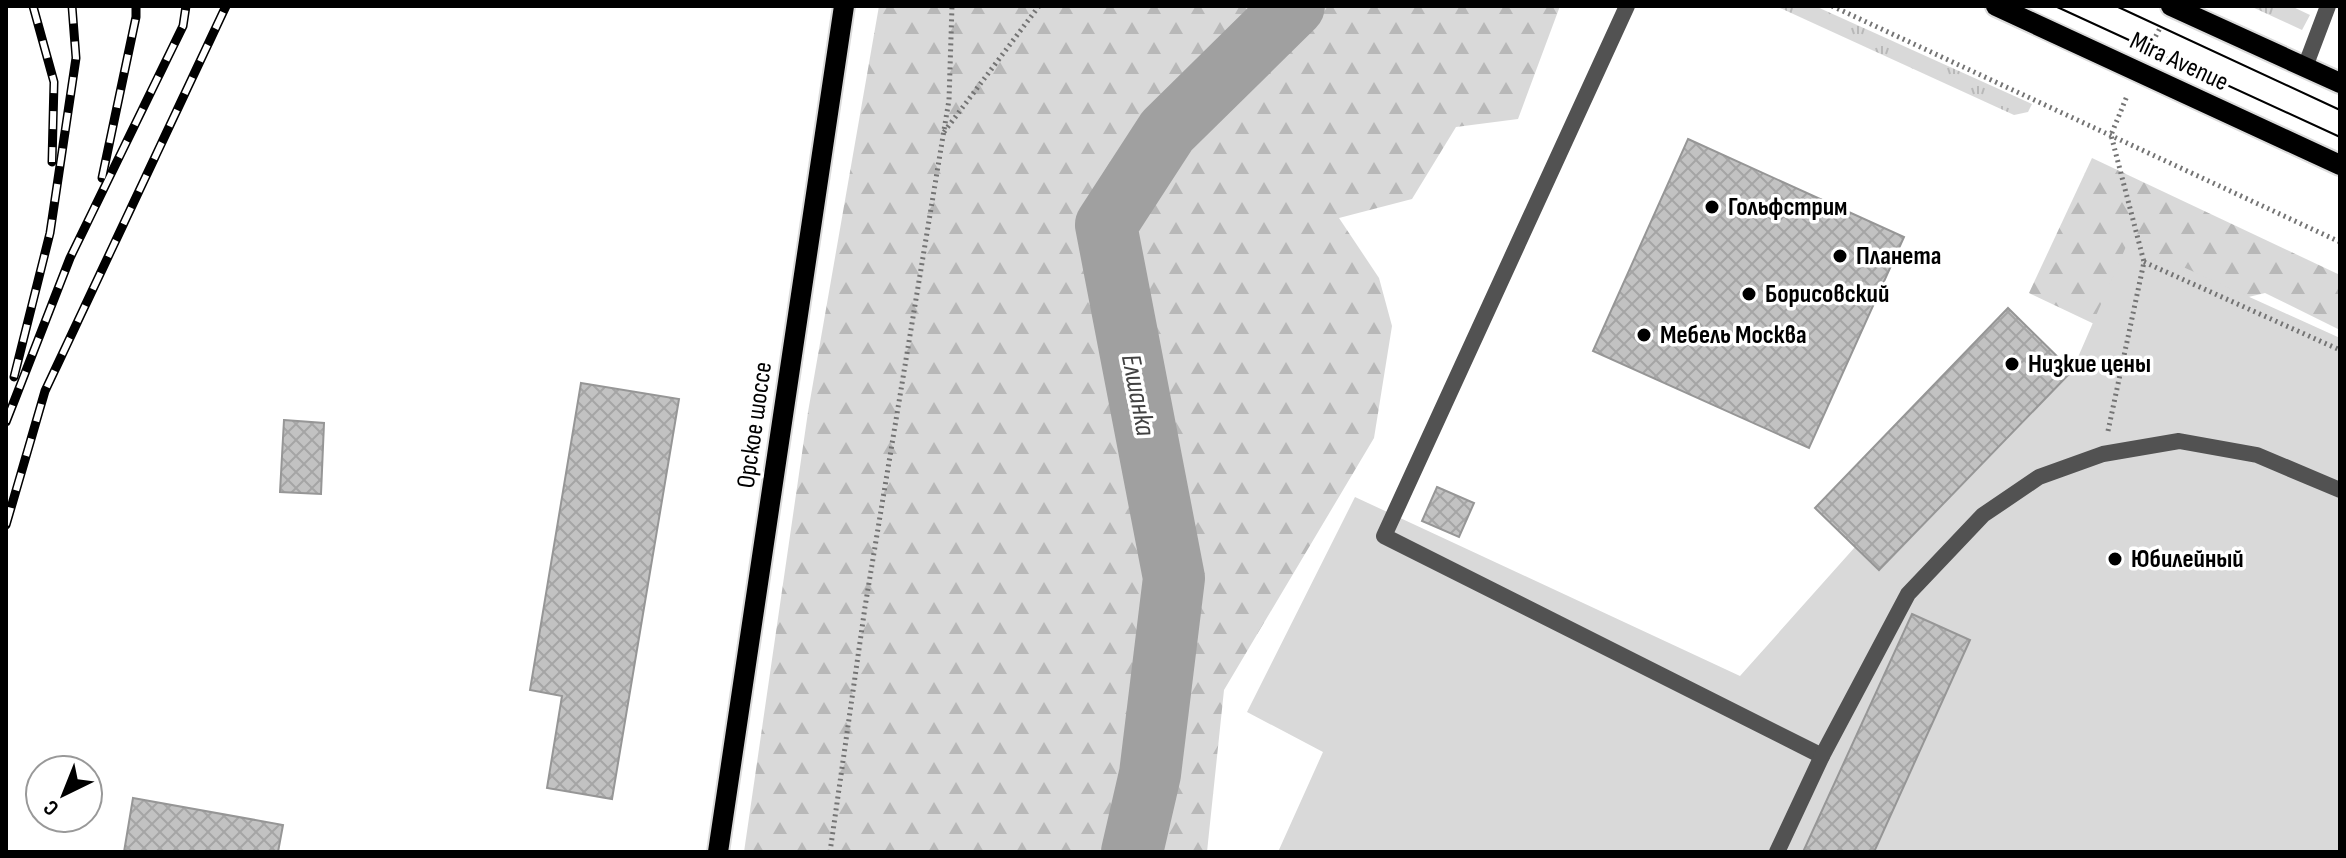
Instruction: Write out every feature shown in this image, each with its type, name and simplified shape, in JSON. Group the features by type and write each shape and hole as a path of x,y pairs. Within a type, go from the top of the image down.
{"main road":[{"name":"Орское шоссе","path":"718,852 844,6"},
{"name":"Mira Avenue","path":"1996,6 2340,165"},
{"name":"Mira Avenue","path":"2171,6 2340,83"}],"lane":[{"path":"1627,6 1384,536 1822,756"},
{"path":"2305,67 2328,6"},
{"path":"1777,852 1822,756 1908,594 1983,515 2039,477 2103,454 2179,441 2257,455 2340,490"}],"path":[{"path":"830,852 865,607 949,100 952,6"},
{"path":"943,133 1039,6"},
{"path":"1832,6 2340,242"},
{"path":"2103,454 2144,262 2111,135"},
{"path":"2144,262 2340,350"}],"green space":[{"path":"879,6 1560,6 1518,119 1456,127 1412,199 1339,218 1379,278 1392,326 1374,438 1224,690 1207,852 744,852 808,412"},
{"path":"1776,6 1815,6 2032,104 2028,112 2014,115"},
{"path":"2250,6 2291,6 2310,15 2302,30"},
{"path":"2092,158 2340,275 2340,330 2265,293 2109,331 2029,293"},
{"name":"Юбилейный","path":"2128,242 2340,338 2340,852 1278,852 1323,752 1247,712 1355,497 1740,676 1855,547 1880,570 2072,371"}],"building":[{"name":"Борисовский","path":"1688,139 1904,237 1809,448 1593,351"},
{"path":"2008,308 2072,371 1879,570 1815,508"},
{"path":"581,383 679,399 612,799 547,788 562,696 530,690"},
{"path":"284,420 324,423 321,494 280,492"},
{"path":"1437,487 1474,503 1459,537 1422,521"},
{"path":"1912,614 1970,640 1874,852 1803,852"},
{"path":"133,798 283,825 278,852 124,852"}],"waterway":[{"name":"Елшанка","path":"1132,852 1150,774 1174,578 1106,225 1167,131 1294,6"}],"tram line":[{"path":"2055,6 2340,137"},
{"path":"2116,6 2340,110"}],"railway":[{"path":"33,6 54,82 52,162"},
{"path":"14,377 50,233 76,58 72,6"},
{"path":"102,178 136,6"},
{"path":"6,422 70,258 183,26 186,6"},
{"path":"6,525 45,391 226,6"}],"place":[{"name":"Гольфстрим","path":"1712,207"},
{"name":"Планета","path":"1840,256"},
{"name":"Борисовский","path":"1749,294"},
{"name":"Мебель Москва","path":"1644,335"},
{"name":"Низкие цены","path":"2012,364"},
{"name":"Юбилейный","path":"2115,559"}]}
